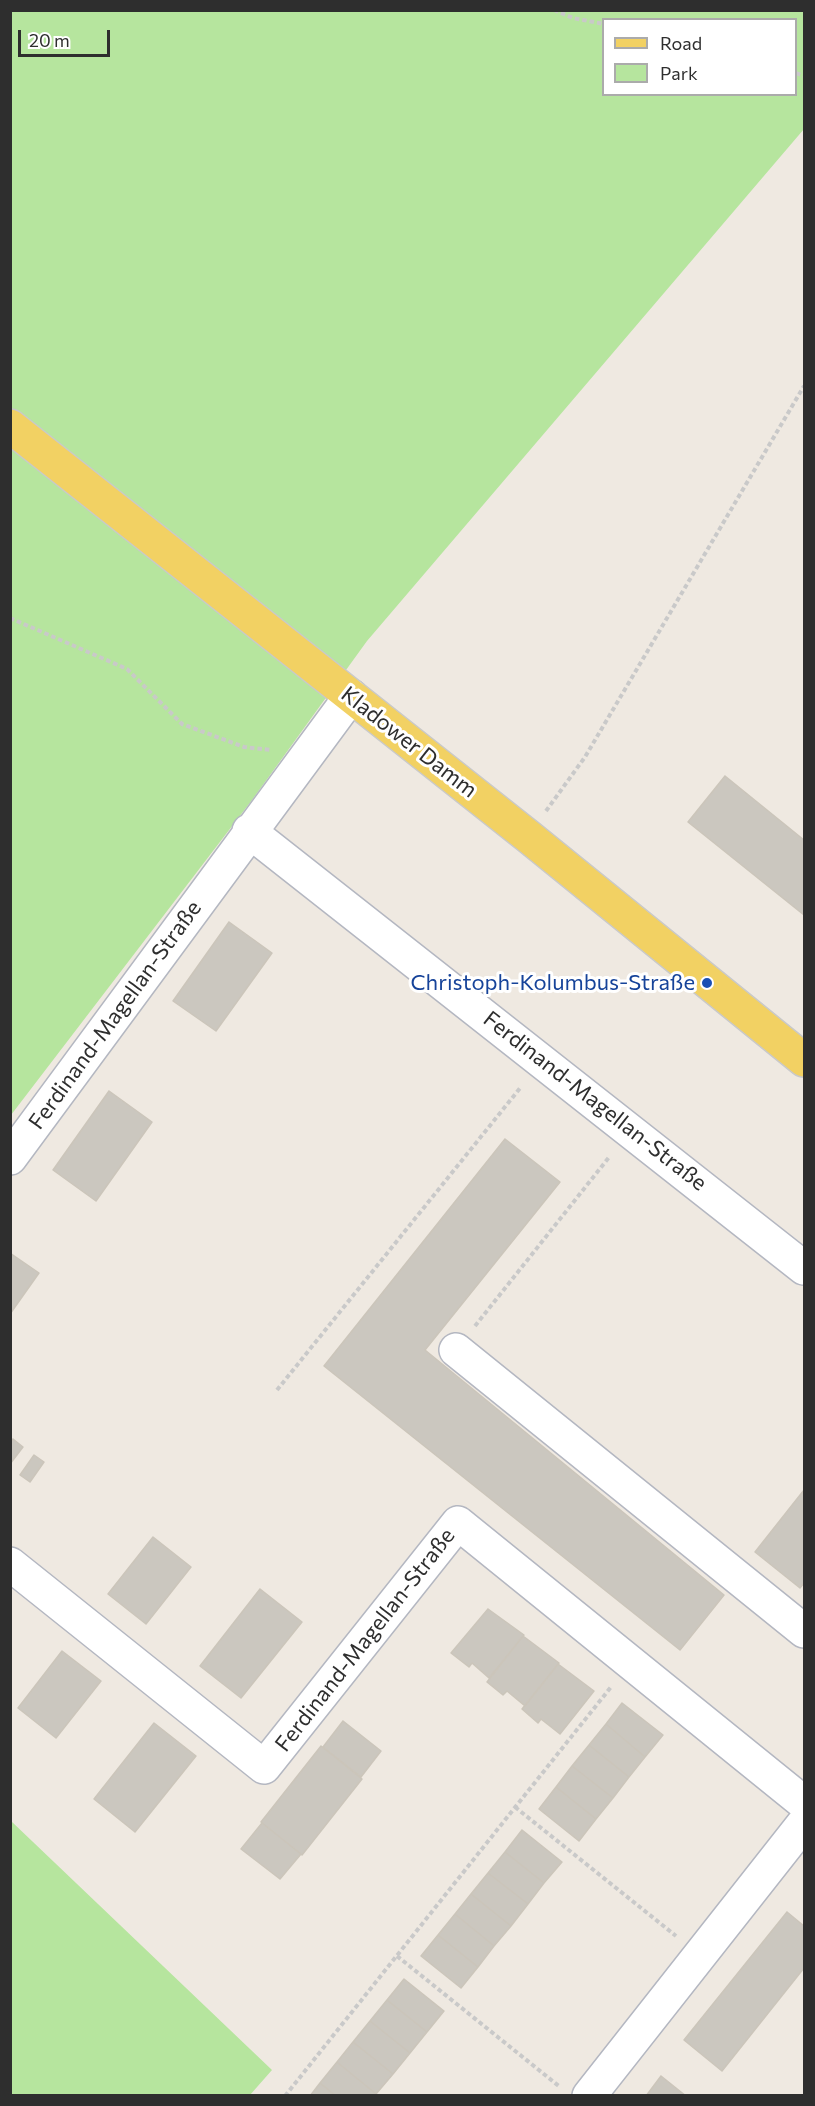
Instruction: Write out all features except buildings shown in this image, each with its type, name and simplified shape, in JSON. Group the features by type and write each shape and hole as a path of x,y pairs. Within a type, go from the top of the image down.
{"main road":[{"name":"Kladower Damm","path":"10,426 529,837 804,1060"}],"street":[{"path":"249,831 351,696"},
{"name":"Ferdinand-Magellan-Straße","path":"10,1158 249,831 543,1060 804,1268"},
{"path":"456,1350 804,1630"},
{"name":"Ferdinand-Magellan-Straße","path":"10,1564 264,1767 458,1523 804,1803"},
{"path":"578,2093 804,1823"}],"path":[{"path":"554,10 573,18 602,24"},
{"path":"529,837 585,757 804,387"},
{"path":"10,618 127,669 182,724 244,747 307,754"},
{"path":"277,1390 543,1060"},
{"path":"456,1350 631,1130"},
{"path":"285,2096 615,1682"},
{"path":"515,1807 684,1943"},
{"path":"397,1956 578,2093"}],"green space":[{"path":"11,11 804,11 804,129 367,641 252,800 11,1115"},
{"path":"11,1821 272,2070 250,2095 11,2095"}],"place":[{"name":"Christoph-Kolumbus-Straße","path":"707,983"}]}
